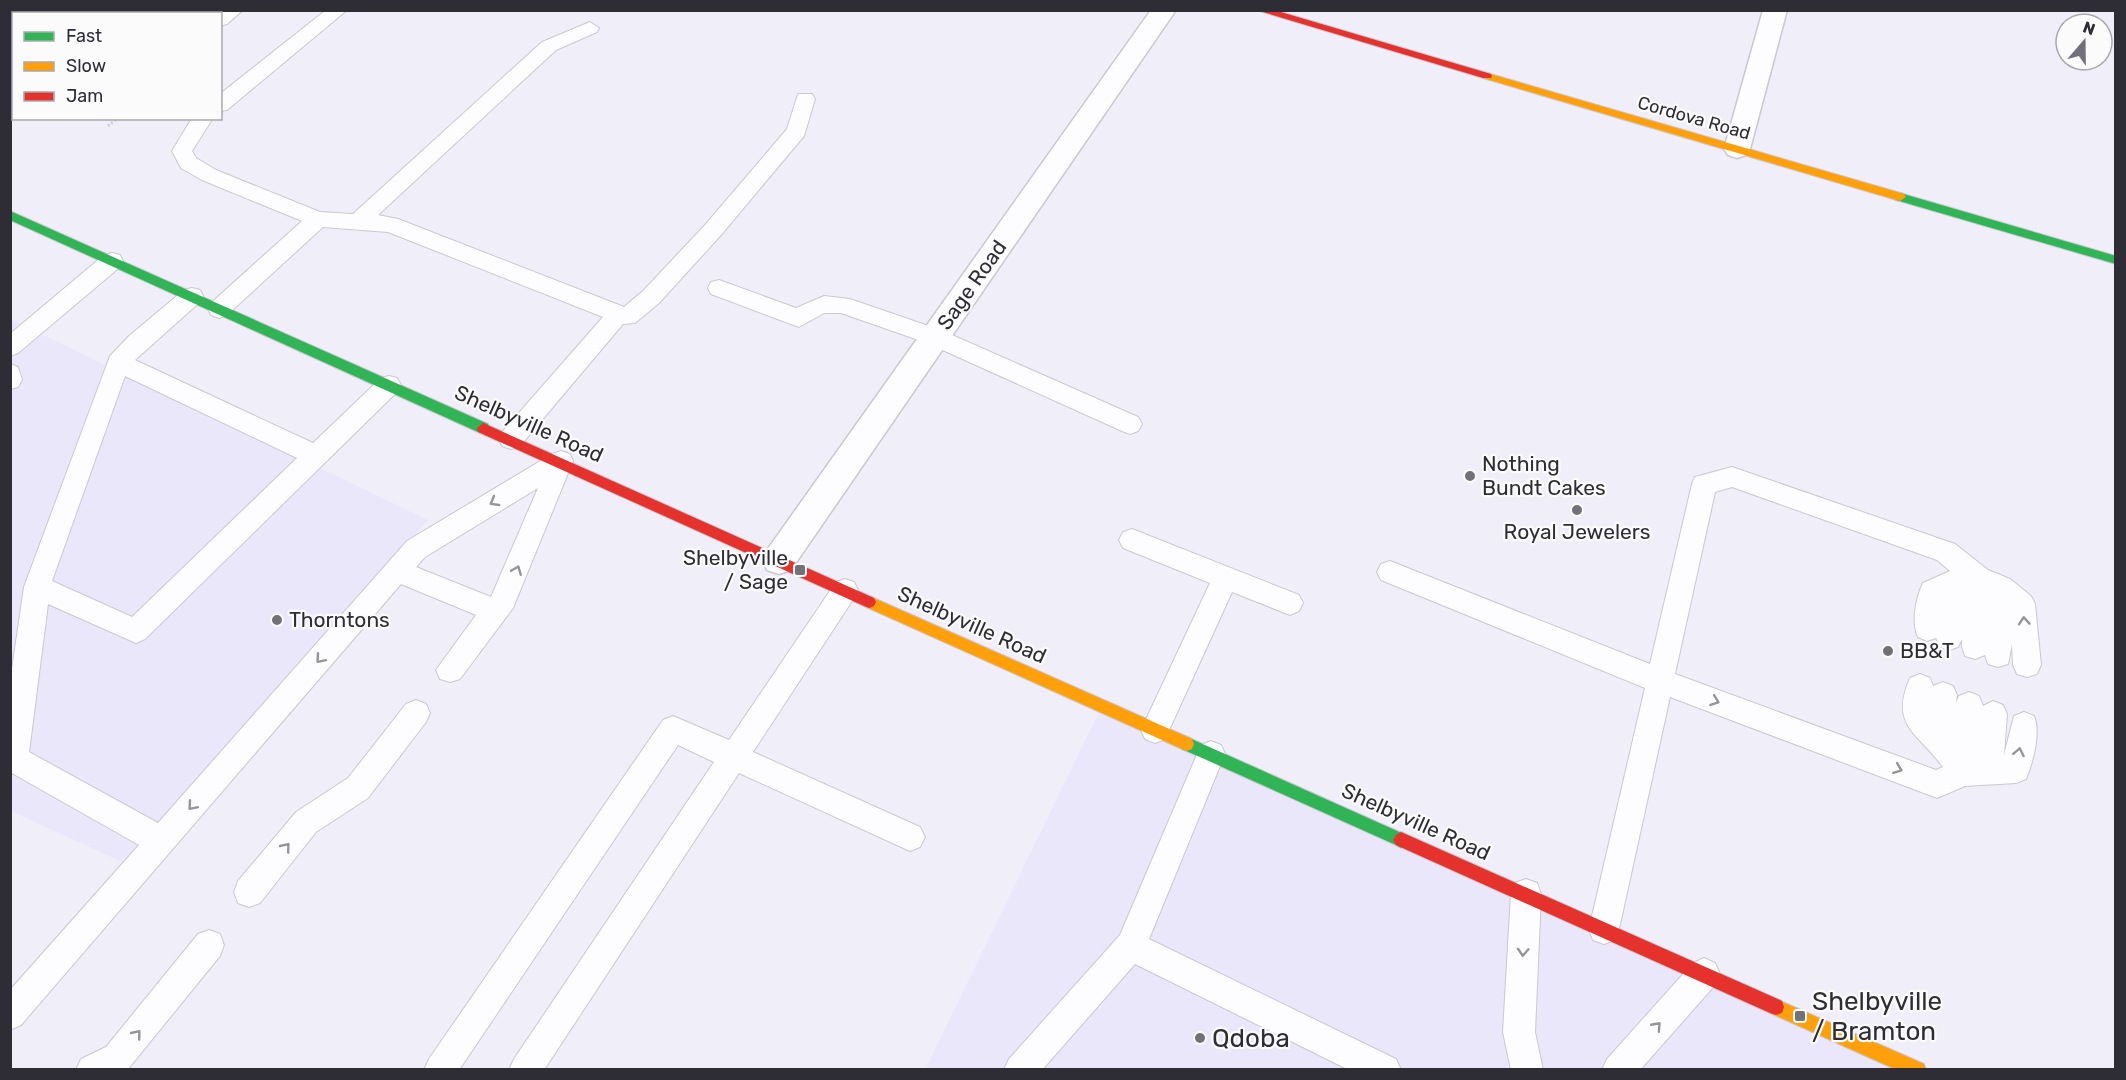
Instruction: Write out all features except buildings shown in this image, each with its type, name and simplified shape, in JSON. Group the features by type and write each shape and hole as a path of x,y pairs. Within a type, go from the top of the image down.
{"main road":[{"name":"Cordova Road","path":"1261,10 2115,260"},
{"name":"Shelbyville Road","path":"10,215 1918,1070"}],"street":[{"name":"Sage Road","path":"779,560 1164,10"},
{"path":"1737,149 1775,10"}],"lane":[{"path":"222,101 338,10"},
{"path":"358,222 549,46 590,28"},
{"path":"201,120 187,139 182,151 188,163 209,175 318,219 390,224 627,317 651,297 713,230 797,131 805,99"},
{"path":"219,309 318,219"},
{"path":"10,346 112,261"},
{"path":"719,288 799,318 813,307 828,303 842,305 935,337 1130,424"},
{"path":"161,841 14,759 37,587 118,362 137,342 192,296"},
{"path":"511,439 619,314"},
{"path":"118,362 316,456"},
{"path":"10,373 10,380"},
{"path":"37,587 136,631 389,385"},
{"path":"10,1014 416,549 561,461"},
{"path":"450,670 504,600 561,461"},
{"path":"1604,929 1704,484 1732,477 1946,552 1978,582 2022,604 2027,666"},
{"path":"1132,540 1290,603"},
{"path":"397,571 496,611"},
{"path":"1390,572 1660,681 1937,784 1990,759 1981,710"},
{"path":"1155,730 1226,578"},
{"path":"1938,633 1932,591 1978,582"},
{"path":"1978,582 1986,651"},
{"path":"525,1070 845,590"},
{"path":"1931,691 1940,739 1964,772"},
{"path":"249,892 306,822 358,788 416,713"},
{"path":"1964,772 2016,769 2024,724"},
{"path":"440,1070 673,729 910,837"},
{"path":"1020,1070 1131,946 1211,754"},
{"path":"1526,894 1519,1032 1527,1070"},
{"path":"92,1070 117,1058 208,945"},
{"path":"1131,946 1385,1070"},
{"path":"1618,1070 1704,974"}],"path":[{"path":"108,126 116,120"}],"shaded area":[{"path":"10,319 428,520 122,862 11,811"},
{"path":"1102,706 1921,1070 925,1070"}],"traffic: fast":[{"path":"1900,197 2116,260"},
{"path":"10,215 483,428"},
{"path":"1187,744 1401,840"}],"traffic: slow":[{"path":"1487,76 1900,197"},
{"path":"869,602 1187,744"},
{"path":"1776,1007 1918,1070"}],"traffic: jam":[{"path":"1261,10 1487,76"},
{"path":"483,428 869,602"},
{"path":"1401,840 1776,1007"}],"place":[{"name":"Nothing Bundt Cakes","path":"1470,476"},
{"name":"Royal Jewelers","path":"1577,510"},
{"name":"Shelbyville / Sage","path":"800,570"},
{"name":"Thorntons","path":"277,620"},
{"name":"BB&T","path":"1888,651"},
{"name":"Shelbyville / Bramton","path":"1800,1016"},
{"name":"Qdoba","path":"1200,1038"}]}
